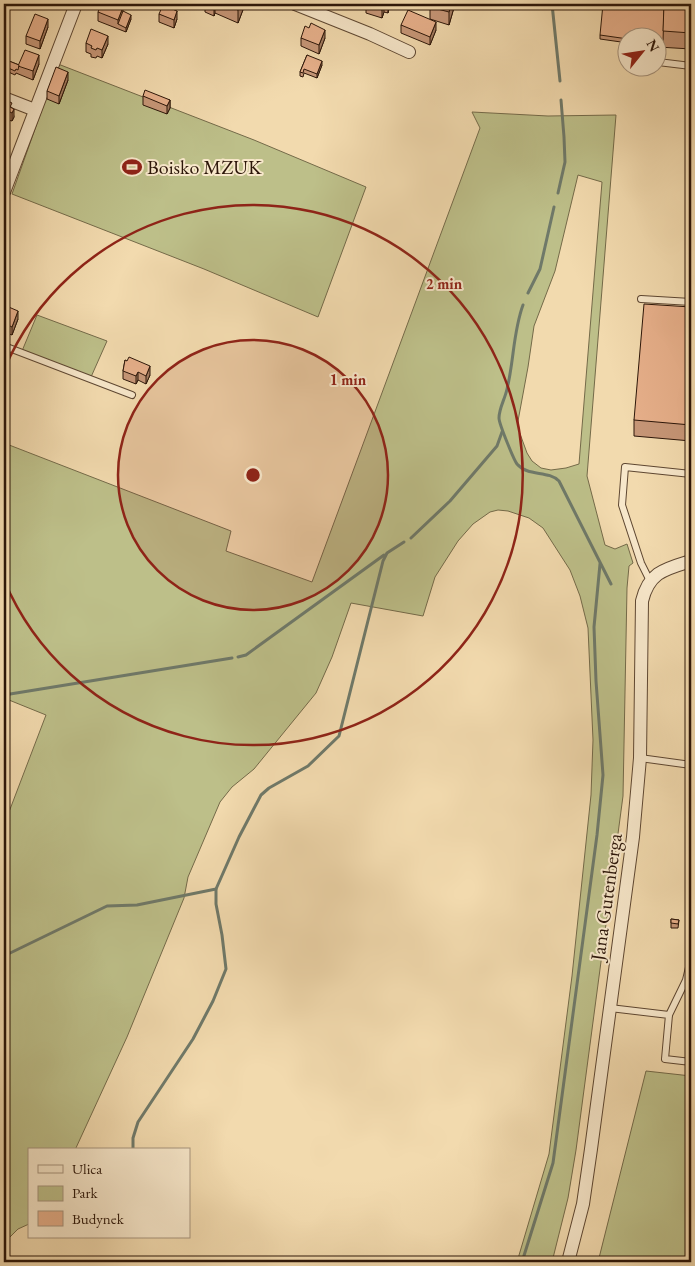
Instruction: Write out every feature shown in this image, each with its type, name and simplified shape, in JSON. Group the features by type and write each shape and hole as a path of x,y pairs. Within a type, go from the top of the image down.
{"street":[{"path":"4,192 76,4"},
{"path":"295,4 409,52"},
{"path":"4,98 35,110"},
{"path":"650,581 659,573 691,561"},
{"name":"Jana Gutenberga","path":"568,1262 583,1204 633,837 640,758 641,611 645,591 650,581"}],"lane":[{"path":"668,63 691,66"},
{"path":"641,299 691,302"},
{"path":"4,346 132,395"},
{"path":"650,581 641,563 622,504 625,467 691,474"},
{"path":"640,758 691,765"},
{"path":"691,959 686,980 669,1015 664,1059 691,1062"},
{"path":"610,1008 669,1015"}],"green space":[{"name":"Boisko MZUK","path":"58,64 254,140 366,187 318,317 204,269 12,194"},
{"path":"472,112 548,116 616,115 587,476 605,545 615,549 627,544 633,563 629,566 627,588 623,796 576,1150 568,1198 552,1262 517,1262 549,1154 572,976 591,795 593,740 588,628 580,596 570,570 543,528 529,518 508,511 498,510 490,512 473,524 458,541 435,577 423,616 351,603 332,657 316,693 254,769 232,787 220,802 188,877 184,898 127,1037 76,1148 28,1148 28,1224 18,1229 4,1243 4,825 46,715 4,698 4,443 231,531 226,551 312,582 480,128","holes":["578,175 602,182 579,464 551,470 541,468 532,461 527,453 519,431 518,421 534,326 555,271"]},
{"path":"37,315 107,341 91,377 22,351"},
{"path":"646,1071 691,1076 691,1262 598,1262"}],"building":[{"path":"101,4 114,4 123,7 118,20 98,12"},
{"path":"222,4 241,4 238,10"},
{"path":"366,4 384,4 382,10"},
{"path":"431,4 451,4 449,12 430,7"},
{"path":"603,4 664,4 663,28 618,28 618,38 600,35"},
{"path":"664,4 691,4 691,33 668,31 668,28 663,28"},
{"path":"163,5 177,11 174,20 159,14"},
{"path":"408,10 436,22 430,37 401,25"},
{"path":"123,11 131,15 126,28 118,24"},
{"path":"35,14 48,19 40,41 26,36"},
{"path":"311,23 325,30 319,45 301,38 305,26 309,28"},
{"path":"91,29 108,36 102,50 91,48 92,46 86,43"},
{"path":"25,50 39,55 33,71 18,66"},
{"path":"307,55 322,61 317,74 304,69 303,73 300,72"},
{"path":"4,59 19,65 18,70 16,69 15,71 4,66"},
{"path":"56,67 68,72 59,96 47,91"},
{"path":"145,90 170,100 167,106 143,96"},
{"path":"4,99 12,103 10,107 14,109 12,113 8,111 7,116 4,115"},
{"path":"644,304 691,307 691,425 634,420"},
{"path":"4,305 18,311 12,327 4,323"},
{"path":"129,357 150,366 146,376 138,372 136,376 123,371 125,360 127,361"},
{"path":"671,919 679,920 678,924 671,923"}],"waterway":[{"path":"552,4 560,81"},
{"path":"558,193 565,162 561,100"},
{"path":"528,293 540,269 554,207"},
{"path":"523,305 517,326 507,389 499,414 501,427 517,464 527,471 549,476 559,481 611,584"},
{"path":"411,538 450,501 497,446 502,432"},
{"path":"4,956 107,906 137,905 216,889 239,837 261,795 269,788 308,766 339,736 383,561 387,553 404,542"},
{"path":"238,657 246,655 384,555"},
{"path":"522,1262 553,1163 597,835 603,775 594,627 600,564"},
{"path":"4,695 232,658"},
{"path":"133,1148 133,1138 138,1122 193,1039 213,1001 226,969 216,904 216,889"}],"place":[{"name":"Boisko MZUK","path":"132,167"}]}
